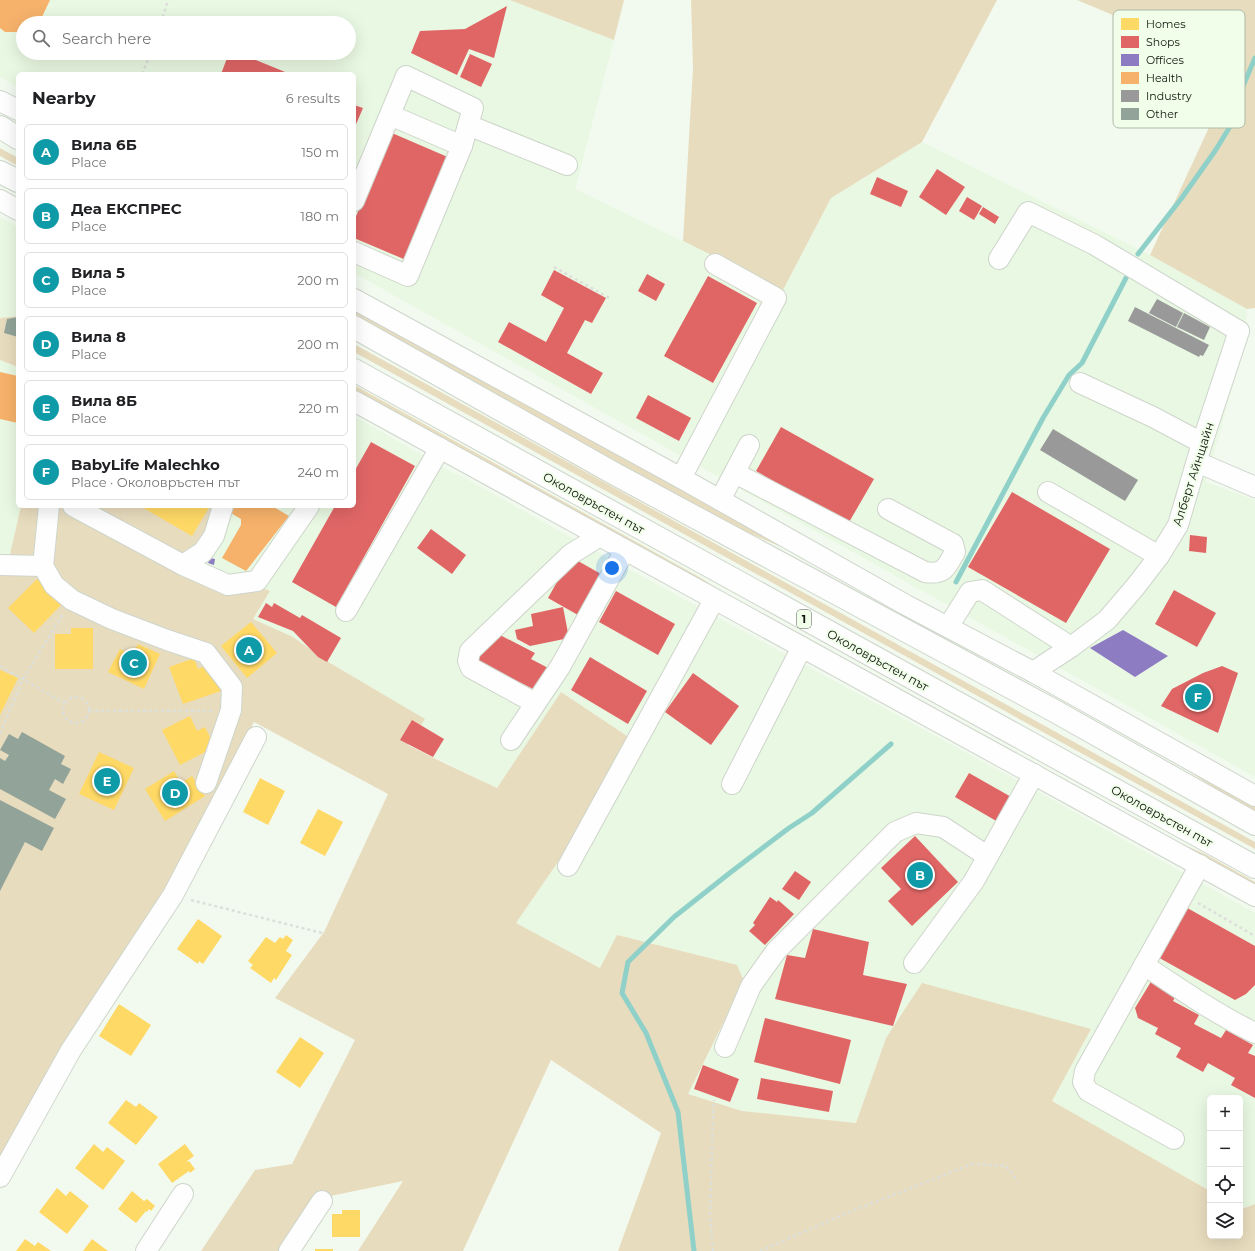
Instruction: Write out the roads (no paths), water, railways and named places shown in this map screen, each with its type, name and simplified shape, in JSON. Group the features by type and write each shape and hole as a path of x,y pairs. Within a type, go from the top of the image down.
{"highway":[{"path":"0,128 16,137"},
{"path":"0,172 16,182"},
{"path":"0,177 16,182"},
{"path":"356,328 615,474 1051,709 1255,824"},
{"name":"Околовръстен път","path":"356,371 1255,867"}],"street":[{"path":"356,196 406,76 473,108 462,146 408,276 356,253"},
{"path":"0,100 16,109"},
{"path":"390,115 462,146"},
{"path":"468,125 567,165"},
{"path":"0,200 16,209"},
{"path":"999,259 1028,212 1095,245 1247,329"},
{"path":"681,478 776,298 715,264"},
{"path":"356,300 681,478 906,605 1033,672 1255,796"},
{"name":"Алберт Айнщайн","path":"1033,672 1071,648 1107,620 1159,556 1178,524 1200,452 1247,329"},
{"path":"1080,383 1153,417 1200,452 1255,487"},
{"path":"357,409 440,448 714,600 1255,896"},
{"path":"720,500 749,445"},
{"path":"346,611 440,448"},
{"path":"735,472 925,572 936,574 945,568 955,552 953,544 888,509"},
{"path":"1048,492 1159,556"},
{"path":"49,508 43,566 54,585 72,600 112,619 206,654 232,687 231,710 206,783"},
{"path":"77,508 183,565 228,585 257,581 309,508"},
{"path":"183,565 203,552 214,536 222,508"},
{"path":"536,703 471,668 468,661 470,651 571,554 600,536"},
{"path":"511,740 560,667 625,550"},
{"path":"0,566 43,566"},
{"path":"948,628 970,592 982,590 1071,648"},
{"path":"568,866 714,600"},
{"path":"732,784 802,648"},
{"path":"0,1177 71,1050 173,895 256,737"},
{"path":"914,963 974,881 1034,774"},
{"path":"725,1048 750,986 776,951 895,832 916,823 943,827 987,856"},
{"path":"1174,1140 1088,1091 1084,1082 1085,1071 1200,865"},
{"path":"1144,964 1220,1015 1255,1033"},
{"path":"146,1251 183,1194"},
{"path":"289,1251 322,1200"}],"waterway":[{"path":"1245,81 1255,58"},
{"path":"1138,254 1181,199 1229,128"},
{"path":"956,582 1043,418 1069,375 1082,363 1126,278"},
{"path":"694,1251 678,1112 646,1033 622,993 628,962 674,917 789,828 812,813 891,744"}],"place":[{"name":"Вила 6Б","path":"249,650"},
{"name":"Вила 5","path":"134,663"},
{"name":"BabyLife Malechko","path":"1198,697"},
{"name":"Вила 8Б","path":"107,781"},
{"name":"Вила 8","path":"175,793"},
{"name":"Деа ЕКСПРЕС","path":"920,875"}]}
